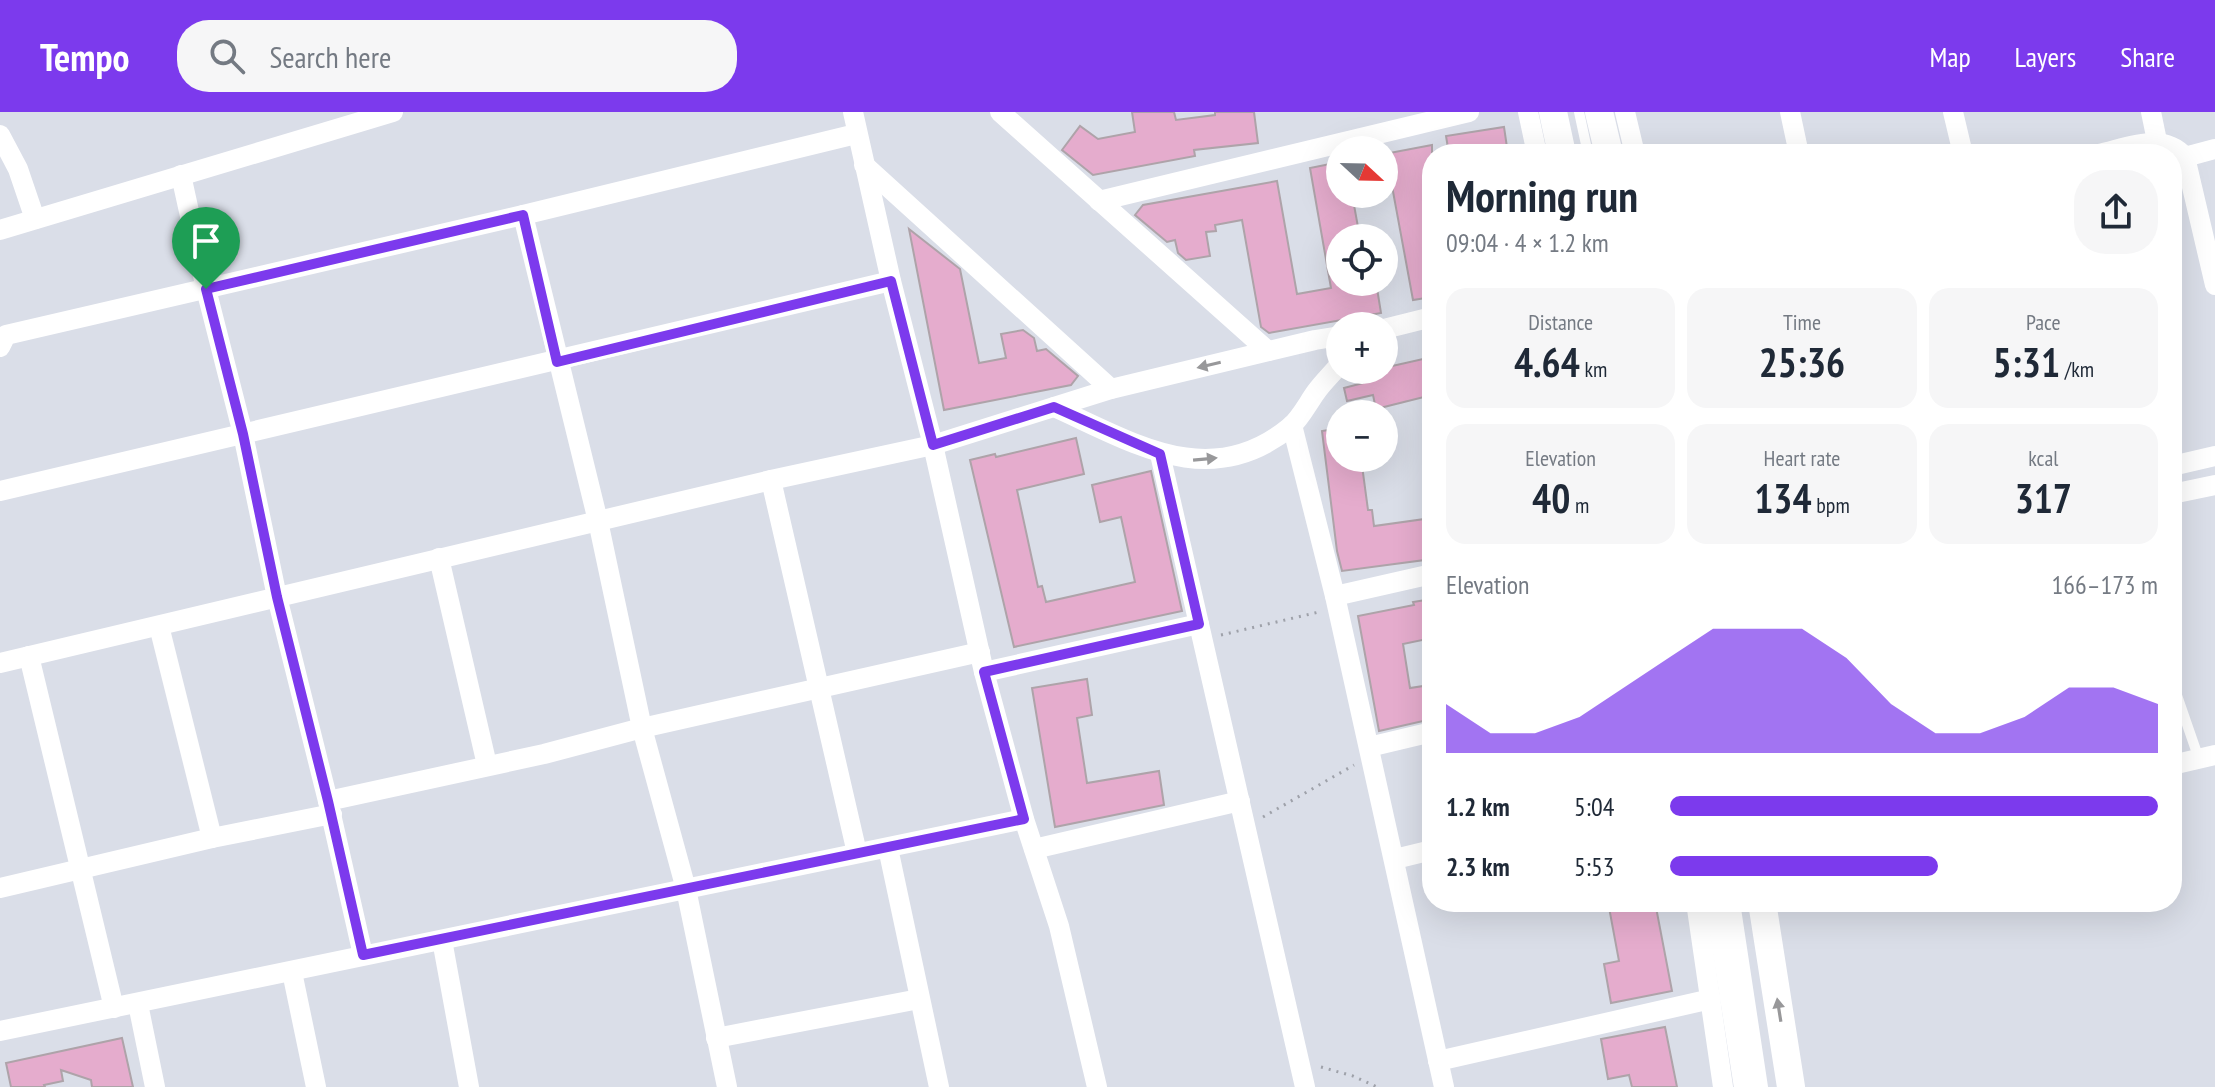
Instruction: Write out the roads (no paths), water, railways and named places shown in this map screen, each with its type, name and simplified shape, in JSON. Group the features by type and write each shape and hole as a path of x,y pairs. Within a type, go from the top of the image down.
{"main road":[{"path":"1553,112 1560,144"},
{"path":"1599,112 1607,144"},
{"path":"1721,912 1748,1087"},
{"path":"1764,912 1791,1087"}],"street":[{"path":"0,230 354,118 393,112"},
{"path":"853,112 982,662 1024,819 1059,926 1097,1087"},
{"path":"1000,112 1268,351"},
{"path":"1099,201 1469,112"},
{"path":"1528,112 1535,144"},
{"path":"1625,112 1633,144"},
{"path":"1790,112 1797,144"},
{"path":"1953,112 1961,144"},
{"path":"2151,112 2157,141"},
{"path":"0,347 6,335 856,134"},
{"path":"0,135 18,169 35,219"},
{"path":"2143,144 2157,141 2164,144"},
{"path":"2185,157 2215,149"},
{"path":"2182,155 2215,285"},
{"path":"864,165 1111,389"},
{"path":"181,175 243,434 277,597 330,807 363,955"},
{"path":"523,215 598,521 642,728 686,889 727,1087"},
{"path":"0,491 891,281"},
{"path":"1398,326 1422,320"},
{"path":"1398,339 1422,333"},
{"path":"0,663 771,480 933,445 1111,389 1326,339"},
{"path":"1054,407 1160,454 1189,460 1238,454 1268,442 1292,425 1326,379"},
{"path":"1292,425 1336,602 1444,1087"},
{"path":"1160,454 1305,1087"},
{"path":"2182,464 2215,456"},
{"path":"771,480 857,853"},
{"path":"2182,492 2215,485"},
{"path":"439,558 487,765"},
{"path":"1336,602 1422,577"},
{"path":"159,626 212,838"},
{"path":"0,888 212,838 487,765 820,687 1201,632"},
{"path":"29,656 114,1008"},
{"path":"1370,751 1422,735"},
{"path":"2182,763 2207,757"},
{"path":"1034,849 1240,801"},
{"path":"0,1031 1024,819"},
{"path":"888,848 939,1087"},
{"path":"1395,859 1422,852"},
{"path":"1698,912 1723,1087"},
{"path":"442,940 469,1087"},
{"path":"292,972 316,1087"},
{"path":"716,1038 919,999"},
{"path":"1438,1061 1711,999"},
{"path":"138,1004 155,1087"}],"lane":[{"path":"1579,112 1586,144"},
{"path":"1587,112 1594,144"},
{"path":"2182,703 2207,757"},
{"path":"1737,912 1766,1087"},
{"path":"1742,912 1766,1087"}]}
